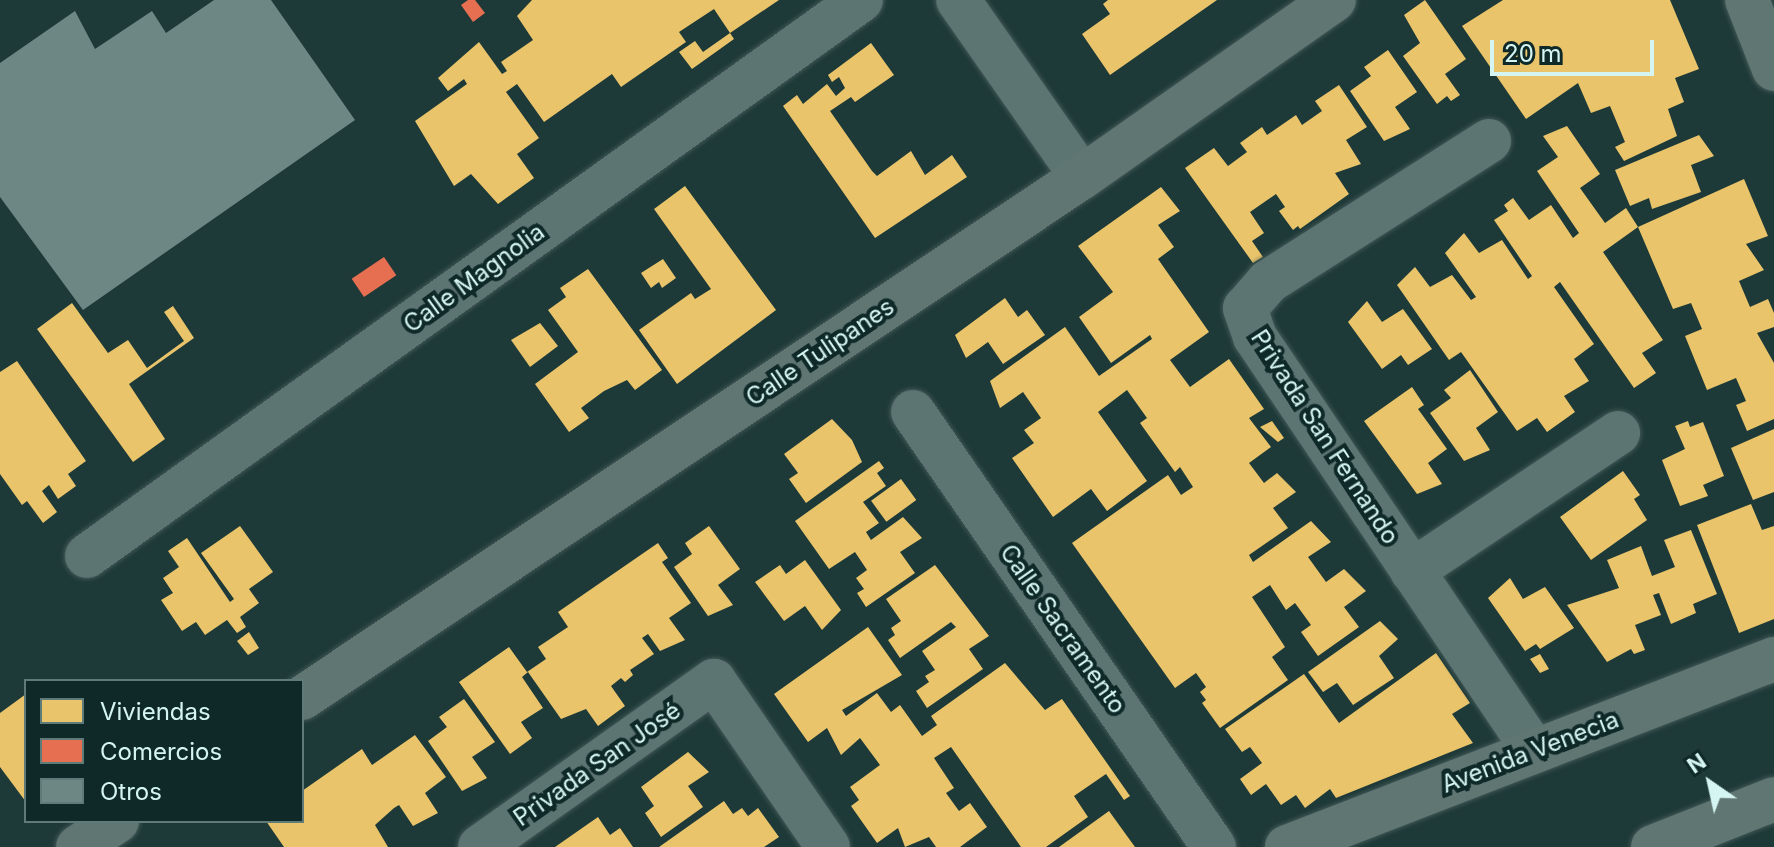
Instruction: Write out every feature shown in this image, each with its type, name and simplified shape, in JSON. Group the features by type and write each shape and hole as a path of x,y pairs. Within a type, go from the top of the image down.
{"street":[{"name":"Calle Magnolia","path":"87,556 861,0"},
{"path":"958,0 1082,177"},
{"name":"Calle Tulipanes","path":"304,697 1082,177 1334,0"},
{"path":"1747,0 1774,69"},
{"name":"Privada San Fernando","path":"1489,141 1268,282 1245,308 1255,337 1534,750"},
{"name":"Calle Sacramento","path":"913,412 1214,847"},
{"name":"Privada San Fernando","path":"1412,571 1618,433"},
{"name":"Avenida Venecia","path":"1287,847 1774,659"},
{"name":"Privada San José","path":"480,847 714,681 828,847"},
{"path":"1653,847 1774,799"},
{"path":"78,847 114,823"}],"building: Viviendas":[{"path":"532,0 779,0 730,33 714,9 679,32 686,42 621,87 612,74 544,122 517,84 506,92 539,138 517,154 534,178 498,204 471,174 454,186 415,121 467,84 464,79 448,91 438,78 479,42 502,74 507,71 501,62 533,40 517,16"},
{"path":"1108,0 1217,0 1110,75 1082,34 1110,14 1103,4"},
{"path":"1425,0 1466,59 1445,74 1460,95 1451,101 1447,96 1437,104 1403,56 1420,43 1404,15"},
{"path":"1503,0 1670,0 1699,69 1675,78 1684,102 1668,109 1677,136 1624,161 1615,147 1625,142 1610,106 1591,113 1578,83 1526,119 1462,26"},
{"path":"730,33 734,39 692,69 679,52 695,41 703,52"},
{"path":"871,43 894,75 855,102 851,97 830,111 872,171 877,176 911,151 925,175 952,155 967,177 875,238 783,106 797,95 803,104 827,84 836,96 845,88 839,77 832,82 828,75"},
{"path":"1388,50 1417,92 1395,107 1410,129 1384,141 1350,91 1371,76 1364,67"},
{"path":"1339,85 1367,127 1346,140 1361,164 1335,173 1349,194 1300,229 1298,226 1293,230 1279,211 1285,207 1276,194 1250,212 1264,233 1252,241 1263,257 1253,263 1185,168 1214,148 1228,166 1247,152 1240,143 1262,127 1267,135 1296,115 1302,125 1322,111 1315,101"},
{"path":"1567,126 1600,174 1580,188 1605,223 1626,208 1638,227 1603,252 1663,340 1642,353 1656,373 1634,388 1560,282 1554,287 1594,344 1574,359 1589,381 1564,396 1575,412 1547,432 1537,418 1517,431 1461,352 1449,360 1397,285 1415,267 1430,287 1452,275 1471,300 1476,297 1445,253 1464,233 1479,253 1502,240 1528,279 1532,276 1494,220 1508,211 1504,205 1513,198 1529,220 1551,205 1573,238 1579,233 1537,171 1558,157 1543,136"},
{"path":"1699,135 1714,156 1691,165 1701,192 1652,209 1649,198 1630,206 1615,170"},
{"path":"1744,179 1768,236 1746,244 1764,270 1739,281 1750,307 1768,299 1774,313 1774,327 1757,333 1774,363 1774,419 1747,431 1736,405 1746,401 1736,378 1707,390 1685,336 1702,329 1691,303 1673,309 1638,227"},
{"path":"685,186 776,310 677,384 639,330 691,293 695,299 711,289 654,209"},
{"path":"1161,187 1180,211 1158,225 1174,247 1158,259 1209,332 1170,360 1190,387 1229,359 1264,409 1249,418 1271,447 1249,463 1264,483 1277,473 1296,492 1273,508 1288,528 1249,555 1253,562 1311,521 1331,542 1308,557 1326,582 1344,569 1366,591 1344,607 1359,627 1318,656 1301,632 1311,625 1295,603 1286,610 1270,585 1252,597 1285,647 1272,657 1288,680 1220,728 1202,703 1206,700 1200,692 1206,687 1196,673 1175,688 1072,543 1168,475 1181,495 1193,487 1180,467 1175,472 1140,423 1147,418 1127,390 1098,412 1147,481 1107,511 1091,489 1053,517 1012,458 1034,443 1024,430 1041,418 1023,392 1000,408 990,381 1065,327 1099,376 1152,339 1150,335 1111,363 1079,317 1113,292 1078,246"},
{"path":"663,259 676,278 662,288 659,282 651,288 641,273"},
{"path":"588,269 662,370 635,390 627,380 604,391 581,408 589,418 569,432 535,384 578,352 548,310 566,297 560,288"},
{"path":"1005,298 1018,317 1027,310 1045,335 1003,364 988,342 966,358 955,335"},
{"path":"1367,301 1382,322 1403,309 1432,349 1408,365 1401,355 1382,369 1348,322"},
{"path":"72,303 108,353 128,340 147,368 184,341 164,312 173,306 194,338 129,384 165,439 133,462 37,329"},
{"path":"540,323 558,346 530,367 511,340"},
{"path":"17,361 86,461 68,474 76,486 58,499 49,485 42,491 57,512 43,523 27,501 22,505 0,474 0,372"},
{"path":"1470,370 1498,412 1476,428 1490,450 1464,461 1430,413 1451,398 1444,390"},
{"path":"1412,387 1424,405 1418,409 1447,449 1428,463 1442,484 1417,494 1364,421"},
{"path":"832,419 852,440 862,462 806,503 789,479 798,473 784,454"},
{"path":"1272,421 1284,438 1278,442 1260,427"},
{"path":"1688,421 1690,427 1703,422 1724,476 1703,485 1708,496 1680,506 1662,460 1685,449 1675,426"},
{"path":"1774,429 1774,492 1753,500 1731,448"},
{"path":"879,461 884,468 877,473 886,486 863,502 879,523 866,532 871,540 903,517 922,538 900,552 915,573 866,607 857,593 864,589 856,578 867,570 855,552 829,569 795,521"},
{"path":"1623,471 1640,495 1634,499 1647,520 1591,560 1560,517"},
{"path":"901,479 916,500 886,522 871,501"},
{"path":"1751,504 1762,530 1774,526 1774,619 1739,633 1697,525"},
{"path":"240,526 273,572 249,589 259,603 240,617 246,627 237,633 227,620 205,635 196,622 182,631 161,600 173,593 163,578 179,567 168,551 187,538 230,602 234,599 201,553"},
{"path":"709,526 740,569 718,585 733,605 708,616 674,567 692,554 685,543"},
{"path":"1691,530 1717,594 1693,604 1696,613 1671,624 1659,593 1653,595 1661,615 1635,625 1645,650 1634,654 1631,649 1607,662 1567,605 1619,588 1607,560 1641,546 1652,576 1675,567 1664,540"},
{"path":"658,543 668,558 662,562 691,603 669,618 685,640 660,651 648,634 642,638 654,654 630,670 633,675 625,682 621,678 611,686 625,706 598,726 586,709 561,719 528,672 522,677 543,708 521,722 532,738 510,754 459,682 509,647 527,672 546,659 538,647 568,627 558,612"},
{"path":"805,560 841,610 822,630 805,606 784,621 755,582 780,565 786,574"},
{"path":"935,565 989,636 969,649 983,669 927,708 916,691 929,682 925,676 935,670 922,651 956,627 951,622 900,658 888,640 895,635 891,628 901,621 886,599"},
{"path":"1510,578 1523,599 1545,587 1574,628 1540,649 1536,644 1525,651 1488,598"},
{"path":"1380,621 1398,639 1379,656 1394,678 1353,705 1337,683 1323,692 1308,672"},
{"path":"868,627 902,675 842,710 846,716 877,693 891,712 900,705 922,736 937,725 931,716 1005,663 1045,710 1062,699 1130,796 1124,800 1106,774 1074,796 1088,817 1046,847 1021,847 951,747 934,758 954,788 946,793 959,811 970,803 987,827 960,847 936,847 929,837 905,847 898,828 877,843 851,806 859,800 850,787 880,765 860,738 841,755 827,728 808,742 774,694"},
{"path":"249,632 259,648 248,655 237,641"},
{"path":"1436,653 1470,703 1452,714 1473,743 1336,798 1330,789 1305,808 1296,795 1281,805 1266,784 1251,795 1240,779 1262,763 1250,747 1242,752 1225,729 1304,674 1339,723"},
{"path":"1540,654 1549,669 1540,673 1530,659"},
{"path":"24,695 24,799 0,767 0,713"},
{"path":"464,699 495,742 472,757 487,778 462,791 428,741 447,727 439,717"},
{"path":"415,735 446,777 425,793 438,813 413,826 399,805 394,808 375,825 388,847 284,847 267,823 304,823 304,790 362,749 372,765"},
{"path":"688,752 709,772 688,786 703,807 661,837 645,813 654,806 641,787"},
{"path":"724,801 733,814 742,808 748,816 758,808 779,837 764,847 659,847"},
{"path":"1109,811 1135,847 1059,847"},
{"path":"598,817 610,835 620,828 633,847 555,847"}],"building: Comercios":[{"path":"475,0 485,13 473,22 461,5"},
{"path":"384,257 396,275 364,297 352,279"}],"building: Otros":[{"path":"214,0 271,0 355,120 83,310 0,197 0,63 75,11 95,49 152,11 166,33"}]}
